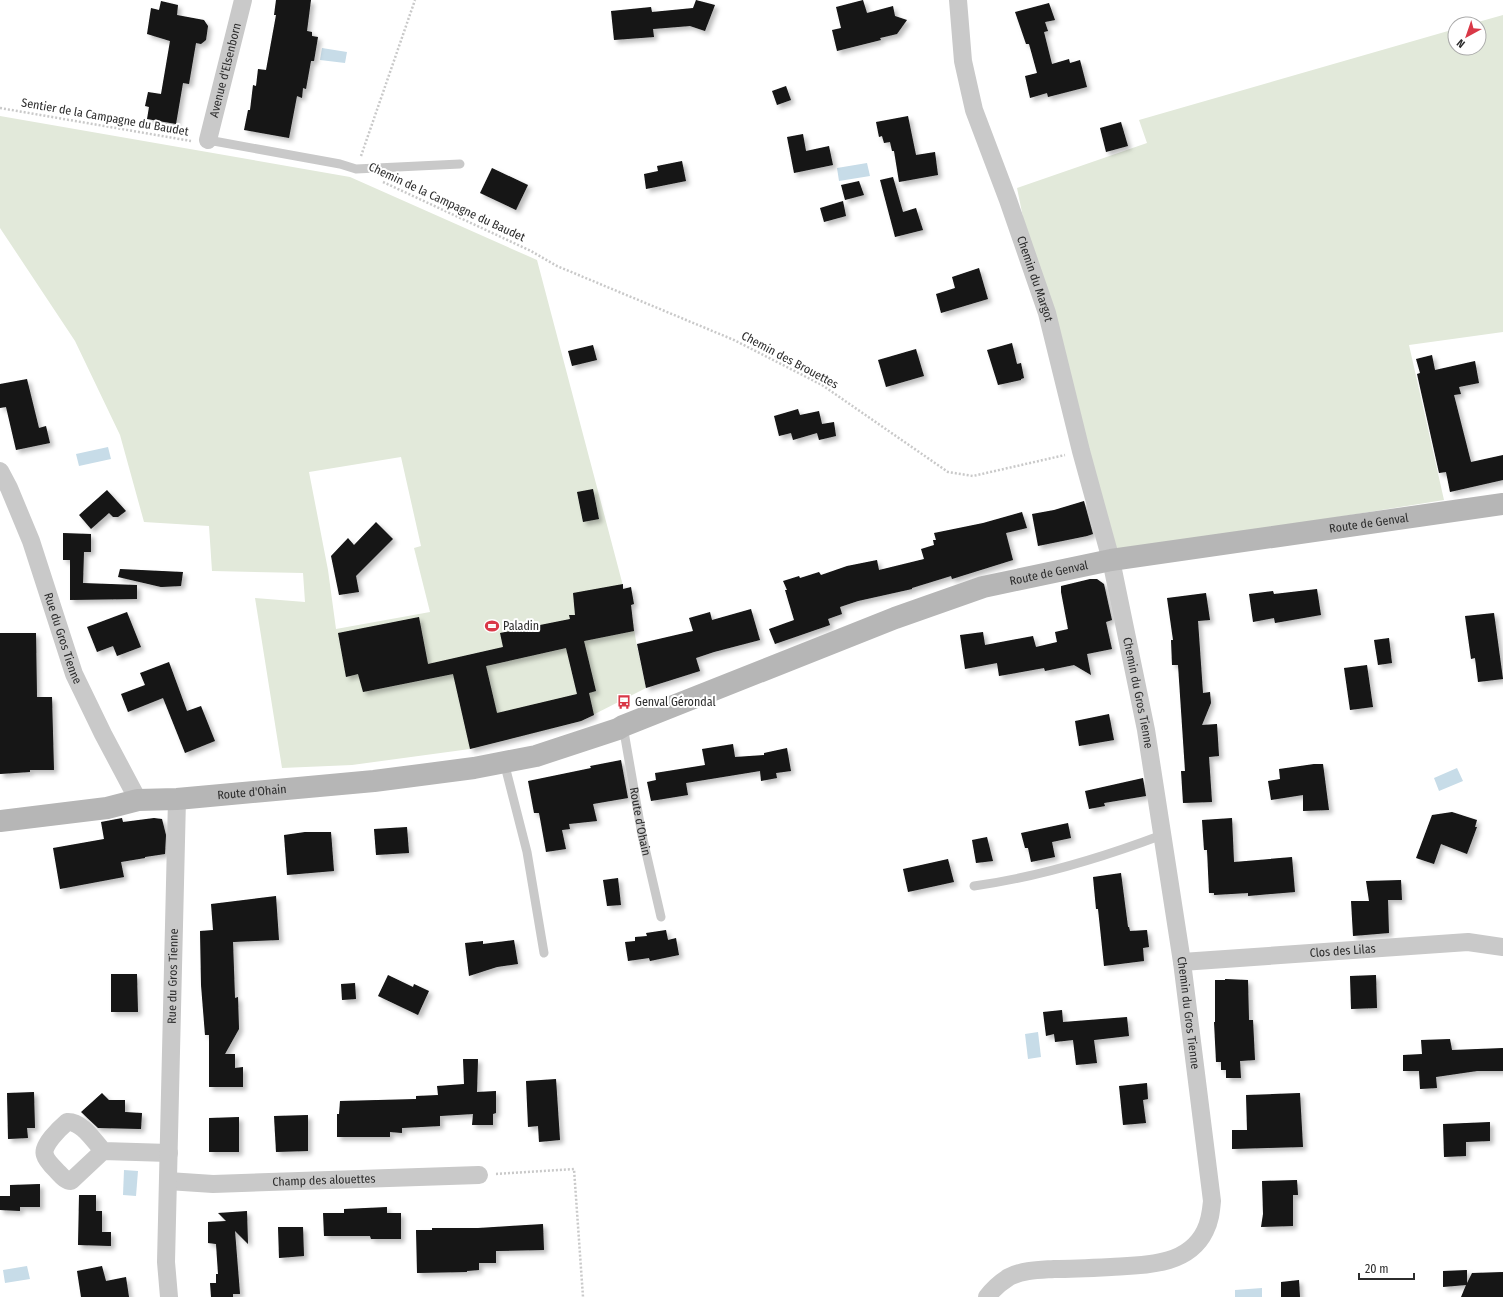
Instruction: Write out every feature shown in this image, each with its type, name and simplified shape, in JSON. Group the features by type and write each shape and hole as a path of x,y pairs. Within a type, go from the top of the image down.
{"main road":[{"name":"Route de Genval","path":"620,728 940,601 983,587 1110,560 1503,504"},
{"name":"Route d'Ohain","path":"0,821 107,808 138,800 177,799 374,781 474,768 536,756 620,728"}],"street":[{"name":"Avenue d'Elsenborn","path":"208,140 243,0"},
{"name":"Chemin du Margot","path":"958,0 963,61 970,98 1047,313 1110,560"},
{"name":"Rue du Gros Tienne","path":"0,471 9,488 31,541 74,674 103,734 138,800"},
{"name":"Chemin du Gros Tienne","path":"987,1297 992,1290 1010,1277 1029,1271 1145,1265 1168,1261 1186,1253 1198,1242 1205,1232 1210,1220 1212,1201 1182,962 1146,730 1110,560"},
{"name":"Rue du Gros Tienne","path":"169,1297 166,1262 177,799"},
{"name":"Clos des Lilas","path":"1182,962 1468,942 1503,947"},
{"path":"103,1152 169,1153"},
{"name":"Champ des alouettes","path":"168,1181 213,1184 479,1174"}],"lane":[{"path":"208,140 340,164 356,169 460,164"},
{"name":"Route d'Ohain","path":"620,728 634,783 642,835 661,917"},
{"path":"504,762 527,852 544,953"},
{"path":"974,886 1044,873 1105,856 1162,835"}],"path":[{"path":"356,169 415,0"},
{"name":"Sentier de la Campagne du Baudet","path":"0,108 190,142 208,140"},
{"name":"Chemin de la Campagne du Baudet","path":"356,169 531,251"},
{"name":"Chemin des Brouettes","path":"531,251 558,266 734,340 822,385 948,472 973,476 1081,451"},
{"path":"479,1174 574,1169 583,1297"}],"green space":[{"path":"1503,15 1503,332 1409,345 1444,500 1107,554 1040,300 1017,188 1147,143 1139,120 1447,31 1447,56 1487,56 1487,20"},
{"path":"0,116 350,177 537,260 622,582 627,610 631,610 646,688 581,721 470,749 352,765 282,768 255,598 305,602 303,573 212,571 209,526 144,522 120,435 75,341 0,228","holes":["401,457 421,546 414,548 430,612 336,629 328,570 309,472"]}],"water":[{"path":"322,48 347,52 345,63 320,60"},
{"path":"867,163 870,176 839,181 837,168"},
{"path":"108,447 111,459 79,466 76,454"},
{"path":"1457,768 1463,781 1439,791 1434,778"},
{"path":"1038,1032 1041,1057 1028,1059 1025,1034"},
{"path":"124,1170 138,1171 136,1196 123,1195"},
{"path":"27,1266 30,1279 5,1283 3,1270"},
{"path":"1262,1288 1262,1297 1235,1297 1235,1290"}],"building":[{"path":"276,0 311,0 307,31 312,32 312,36 318,37 314,61 311,61 306,89 303,88 302,98 297,96 289,138 244,130 248,110 250,110 253,85 256,86 258,69 266,70 276,15 274,15"},
{"path":"696,0 715,5 705,31 690,26 653,29 654,37 614,40 611,11 651,7 652,12 693,8"},
{"path":"863,0 867,13 893,6 895,16 907,20 897,34 880,38 881,40 837,51 832,30 841,28 836,7"},
{"path":"161,1 178,5 177,15 204,20 208,26 206,40 201,44 196,43 189,84 183,83 176,124 147,119 149,107 145,106 148,92 161,94 170,41 147,34 151,8 159,10"},
{"path":"1049,3 1055,20 1045,22 1048,31 1044,32 1052,64 1069,59 1070,63 1080,60 1087,87 1048,97 1047,93 1030,98 1025,76 1037,73 1029,44 1026,44 1015,12"},
{"path":"786,86 791,100 777,105 772,91"},
{"path":"908,116 916,155 935,152 938,175 899,182 894,151 892,151 890,142 884,143 882,136 879,137 876,122"},
{"path":"1121,122 1128,146 1106,152 1100,128"},
{"path":"803,134 806,151 829,146 833,165 794,173 787,137"},
{"path":"682,161 686,181 646,189 644,174 658,171 657,166"},
{"path":"492,168 528,185 516,210 480,193"},
{"path":"893,177 903,212 916,208 923,230 895,237 880,180"},
{"path":"859,181 864,195 845,200 841,185"},
{"path":"843,201 846,216 824,222 820,208"},
{"path":"979,268 988,299 941,313 936,294 955,288 952,277"},
{"path":"1012,343 1017,364 1021,363 1024,378 998,385 987,350"},
{"path":"593,345 597,360 572,366 568,351"},
{"path":"916,349 924,376 886,387 878,360"},
{"path":"1432,355 1435,370 1475,361 1479,383 1459,387 1461,394 1454,395 1471,462 1503,455 1503,480 1450,492 1446,472 1439,473 1417,374 1420,373 1416,359"},
{"path":"27,379 39,428 46,426 50,443 16,450 6,407 0,408 0,384"},
{"path":"798,409 800,415 819,411 822,424 834,422 836,436 819,440 817,433 793,440 791,433 779,436 774,416"},
{"path":"593,489 599,519 583,522 577,492"},
{"path":"107,490 126,511 118,517 113,517 109,513 91,529 79,515"},
{"path":"1084,501 1093,534 1038,546 1032,514 1054,510"},
{"path":"1022,512 1027,528 1006,533 1013,560 952,579 951,576 912,589 858,601 840,607 842,614 828,619 830,625 775,644 769,629 794,620 785,590 787,590 783,581 799,576 800,578 819,572 821,575 847,566 877,560 879,570 924,559 921,549 934,545 933,540 936,540 934,533 983,523"},
{"path":"376,522 393,539 356,576 359,592 339,595 331,556 348,538 354,545"},
{"path":"63,533 91,534 91,552 84,552 83,583 137,585 137,599 70,600 70,560 63,560"},
{"path":"120,569 183,572 181,586 161,587 118,577"},
{"path":"1090,579 1097,579 1104,584 1112,620 1106,622 1112,649 1087,654 1091,675 1074,665 1045,671 1044,668 999,676 997,663 965,669 960,635 983,632 985,645 1033,636 1036,647 1057,642 1055,632 1068,629 1061,586"},
{"path":"623,584 623,589 631,587 634,604 631,605 634,631 584,641 596,691 589,693 594,715 581,721 470,749 453,674 363,692 358,674 346,677 338,633 419,617 428,664 503,647 500,633 570,619 569,615 575,615 573,593","holes":["566,648 577,694 497,713 486,666"]},
{"path":"1317,589 1321,615 1275,623 1274,618 1253,622 1249,594 1273,591 1274,594"},
{"path":"1206,593 1210,620 1198,621 1203,693 1210,692 1211,703 1202,725 1217,724 1219,756 1209,757 1212,802 1183,803 1181,771 1185,771 1178,665 1172,665 1171,640 1173,640 1167,598"},
{"path":"751,609 760,640 696,658 700,671 646,688 637,644 693,631 689,618 710,612 712,620"},
{"path":"127,612 141,647 117,656 113,646 97,652 87,627"},
{"path":"1494,613 1503,679 1478,682 1475,658 1471,659 1465,616"},
{"path":"0,633 36,633 37,697 52,697 54,770 30,770 30,772 0,774"},
{"path":"1389,638 1392,663 1378,665 1374,640"},
{"path":"169,662 187,711 201,706 215,741 185,753 163,698 128,712 121,694 145,685 140,673"},
{"path":"1367,665 1373,707 1350,710 1344,668"},
{"path":"1109,714 1114,740 1079,746 1075,721"},
{"path":"733,744 735,757 764,755 764,753 787,748 791,771 776,773 777,778 761,781 760,771 686,783 688,795 651,801 647,782 656,780 655,773 705,765 702,749"},
{"path":"621,760 628,798 593,804 597,821 569,824 570,829 562,830 566,849 546,852 539,813 534,813 528,781"},
{"path":"1323,764 1329,810 1303,811 1303,795 1271,800 1268,781 1280,779 1279,769"},
{"path":"1143,778 1146,796 1104,803 1105,806 1089,809 1085,791"},
{"path":"1452,812 1477,820 1475,827 1477,827 1467,854 1441,844 1434,864 1416,858 1432,815"},
{"path":"122,818 123,822 154,818 162,819 166,835 165,854 121,862 124,877 60,889 53,848 104,839 101,822"},
{"path":"1232,818 1234,862 1292,857 1295,892 1248,896 1248,893 1214,895 1214,893 1209,893 1207,850 1204,850 1202,820"},
{"path":"1068,823 1071,838 1052,842 1055,857 1031,862 1028,848 1025,848 1021,833"},
{"path":"407,827 409,853 376,855 374,829"},
{"path":"305,832 331,832 334,871 287,875 284,835"},
{"path":"987,837 993,861 976,863 972,840"},
{"path":"948,859 954,882 908,892 903,869"},
{"path":"1121,873 1128,927 1130,931 1147,930 1149,947 1143,948 1144,961 1104,966 1093,877"},
{"path":"618,878 621,905 607,906 603,880"},
{"path":"1401,880 1402,900 1388,900 1389,933 1353,936 1351,901 1369,901 1366,881"},
{"path":"276,896 279,940 233,942 235,998 238,997 239,1029 225,1054 235,1054 235,1068 243,1067 243,1087 209,1087 209,1035 205,1035 201,985 200,931 213,930 211,904"},
{"path":"666,930 668,940 676,938 679,955 650,961 649,958 628,961 625,942 635,941 635,937 647,936 646,933"},
{"path":"514,940 518,964 497,967 469,976 465,943 483,941 483,944"},
{"path":"111,974 137,974 138,1012 111,1012"},
{"path":"388,975 413,987 414,984 429,991 418,1015 378,996"},
{"path":"1376,975 1377,1008 1351,1009 1350,976"},
{"path":"1215,980 1248,980 1249,1020 1253,1020 1255,1060 1240,1061 1241,1078 1226,1078 1226,1070 1221,1070 1221,1062 1216,1062 1214,1022"},
{"path":"355,983 356,999 342,1000 341,984"},
{"path":"1062,1010 1063,1022 1127,1017 1129,1036 1094,1040 1097,1063 1076,1065 1073,1040 1055,1042 1054,1034 1046,1036 1043,1012"},
{"path":"1450,1039 1452,1050 1503,1048 1503,1071 1477,1071 1436,1077 1437,1088 1420,1089 1419,1071 1403,1071 1403,1055 1422,1054 1421,1040"},
{"path":"463,1059 478,1059 477,1092 496,1091 496,1113 493,1114 493,1125 472,1125 473,1114 440,1116 440,1126 402,1128 402,1133 390,1132 390,1137 337,1137 337,1114 339,1114 340,1101 416,1099 416,1096 438,1095 437,1086 464,1084"},
{"path":"556,1079 560,1140 539,1142 538,1126 528,1127 526,1081"},
{"path":"1147,1083 1148,1099 1143,1100 1146,1123 1123,1125 1119,1086"},
{"path":"34,1092 35,1128 27,1128 28,1138 8,1139 7,1093"},
{"path":"102,1093 109,1100 125,1100 125,1112 142,1113 141,1129 98,1128 81,1112"},
{"path":"1300,1093 1303,1147 1232,1149 1232,1130 1247,1130 1246,1095"},
{"path":"308,1115 308,1151 276,1152 274,1116"},
{"path":"239,1117 239,1152 209,1152 209,1118"},
{"path":"1490,1122 1490,1141 1466,1142 1466,1156 1444,1157 1443,1124"},
{"path":"1297,1180 1298,1195 1293,1195 1293,1226 1261,1227 1263,1214 1262,1181"},
{"path":"40,1184 40,1207 20,1207 20,1211 0,1210 0,1196 10,1196 10,1185"},
{"path":"79,1195 96,1195 96,1211 102,1211 102,1232 111,1232 111,1246 78,1245"},
{"path":"387,1207 387,1213 401,1213 401,1239 371,1239 370,1236 324,1236 323,1213 344,1213 344,1209"},
{"path":"247,1211 248,1244 235,1231 240,1294 233,1294 233,1297 211,1297 210,1283 216,1283 216,1274 218,1274 216,1244 208,1243 208,1222 226,1221 218,1213"},
{"path":"543,1224 544,1250 496,1251 496,1263 479,1263 479,1270 467,1272 417,1273 416,1230 432,1230 432,1228 478,1228"},
{"path":"278,1227 303,1227 304,1256 279,1258"},
{"path":"102,1266 106,1281 126,1277 129,1297 81,1297 77,1271"},
{"path":"1467,1270 1467,1283 1472,1273 1503,1272 1503,1297 1461,1297 1466,1285 1443,1287 1443,1271"},
{"path":"1299,1280 1300,1297 1281,1297 1281,1282"}],"place":[{"name":"Paladin","path":"492,626"},
{"name":"Genval Gérondal","path":"624,702"}]}
